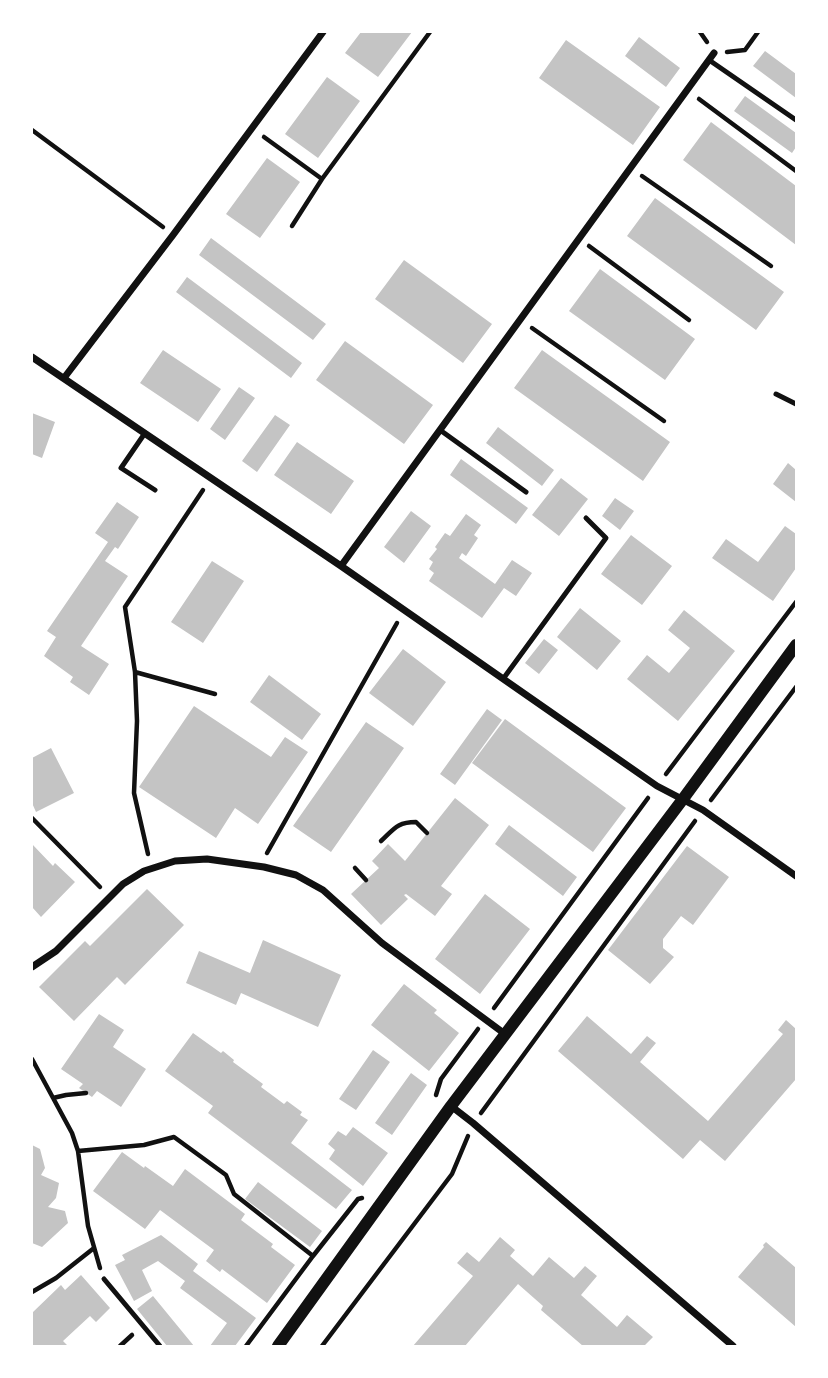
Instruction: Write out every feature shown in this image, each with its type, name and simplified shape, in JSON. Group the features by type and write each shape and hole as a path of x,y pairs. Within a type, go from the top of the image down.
{"street":[{"path":"64,378 323,32"},
{"path":"341,566 711,56"},
{"path":"32,356 341,566 657,786 703,810 796,876"},
{"path":"278,1346 451,1106 796,645"},
{"path":"32,967 56,951 123,884 144,871 175,861 207,859 264,867 296,875 323,890 382,943 505,1034"},
{"path":"451,1106 733,1346"}],"lane":[{"path":"711,56 796,120"},
{"path":"776,394 796,404"},
{"path":"440,430 526,492"},
{"path":"145,433 121,468 155,490"},
{"path":"503,679 606,538 586,518"},
{"path":"104,1279 160,1346"}],"path":[{"path":"292,226 322,179 430,32"},
{"path":"711,56 745,50 758,32"},
{"path":"687,90 796,171"},
{"path":"252,128 322,179"},
{"path":"32,130 173,235"},
{"path":"630,168 771,266"},
{"path":"579,238 689,320"},
{"path":"520,319 664,421"},
{"path":"152,869 134,793 137,721 135,672 125,607 211,477"},
{"path":"435,1099 441,1079 796,602"},
{"path":"264,867 267,853 393,629 406,611"},
{"path":"135,672 215,694"},
{"path":"322,1346 452,1174 473,1123 796,687"},
{"path":"32,818 109,896"},
{"path":"381,841 399,824 407,822 416,822 427,833"},
{"path":"355,868 366,880"},
{"path":"32,1059 72,1133 78,1151 88,1226 104,1279"},
{"path":"53,1098 86,1093"},
{"path":"78,1151 144,1145 174,1137 226,1175 234,1194 313,1256"},
{"path":"247,1346 358,1199 366,1196"},
{"path":"32,1292 56,1278 94,1248"}],"building":[{"path":"361,32 412,32 378,77 345,53"},
{"path":"639,37 680,68 666,87 625,56"},
{"path":"566,40 660,107 633,145 539,78"},
{"path":"765,51 796,74 796,98 753,66"},
{"path":"327,77 360,101 318,158 285,134"},
{"path":"745,96 796,133 796,147 792,153 734,111"},
{"path":"711,122 796,186 796,245 683,160"},
{"path":"267,158 300,182 260,238 226,214"},
{"path":"655,198 784,292 756,330 627,236"},
{"path":"211,238 326,324 313,340 199,255"},
{"path":"404,260 492,324 463,363 375,299"},
{"path":"600,269 695,339 665,380 569,311"},
{"path":"187,277 302,363 291,378 176,292"},
{"path":"345,341 433,405 404,444 316,380"},
{"path":"163,350 221,389 198,422 140,383"},
{"path":"542,350 670,442 643,481 514,388"},
{"path":"239,387 255,398 225,440 210,429"},
{"path":"32,413 55,422 42,458 32,454"},
{"path":"275,415 290,425 257,472 242,461"},
{"path":"498,427 554,470 542,486 486,443"},
{"path":"297,442 354,481 331,514 274,475"},
{"path":"461,459 528,508 516,524 450,475"},
{"path":"788,463 796,470 796,502 773,484"},
{"path":"561,478 588,499 559,536 532,515"},
{"path":"615,498 634,511 620,530 602,516"},
{"path":"117,502 139,517 118,549 115,547 105,561 128,576 81,646 109,664 89,695 70,682 73,677 44,656 56,637 47,631 108,542 95,533"},
{"path":"411,511 431,526 404,563 384,547"},
{"path":"466,514 481,525 474,535 478,538 466,556 462,553 459,558 495,584 512,560 532,573 516,596 504,588 482,618 429,581 434,573 429,569 433,562 429,559 437,549 435,547 445,533 450,536"},
{"path":"785,526 796,534 796,568 773,601 712,558 726,539 758,562"},
{"path":"631,535 672,566 642,605 601,574"},
{"path":"212,561 244,581 203,643 171,622"},
{"path":"580,608 621,641 597,670 557,637"},
{"path":"684,610 735,651 678,721 627,679 647,655 669,673 690,648 668,630"},
{"path":"544,639 558,650 539,674 525,663"},
{"path":"403,649 446,682 413,726 369,693"},
{"path":"269,675 321,714 302,740 250,702"},
{"path":"194,706 271,757 285,737 308,752 258,824 235,808 216,838 139,787"},
{"path":"487,709 502,720 455,785 440,774"},
{"path":"505,719 626,808 593,852 472,763"},
{"path":"366,722 404,748 331,852 293,826"},
{"path":"51,748 74,793 36,812 32,803 32,758"},
{"path":"455,798 489,825 441,886 452,894 435,916 406,894 404,895 408,899 381,925 351,894 379,868 372,861 388,844 405,861"},
{"path":"509,825 577,877 563,896 495,844"},
{"path":"32,844 53,866 55,863 75,882 41,917 32,907"},
{"path":"687,846 729,877 693,925 681,916 663,939 663,948 674,957 650,984 608,950"},
{"path":"147,889 184,925 125,985 117,977 74,1021 39,987 85,941 90,946"},
{"path":"485,894 530,929 480,994 435,959"},
{"path":"263,940 341,975 318,1027 241,993 236,1005 186,983 199,951 250,973"},
{"path":"404,984 437,1010 434,1013 459,1033 429,1071 371,1025"},
{"path":"99,1014 124,1030 113,1047 146,1069 121,1107 97,1091 92,1097 79,1088 83,1084 61,1069"},
{"path":"587,1016 631,1054 647,1036 656,1043 640,1062 708,1121 783,1034 778,1030 786,1020 796,1029 796,1079 725,1161 700,1140 683,1159 558,1051"},
{"path":"193,1033 221,1053 223,1051 233,1062 263,1084 261,1087 284,1104 287,1101 302,1112 300,1115 308,1120 291,1143 352,1190 336,1209 208,1113 213,1106 165,1071"},
{"path":"373,1050 390,1062 356,1110 339,1099"},
{"path":"411,1073 427,1085 392,1135 375,1123"},
{"path":"353,1127 388,1153 363,1186 329,1159 335,1150 328,1144 338,1131 346,1136"},
{"path":"32,1145 40,1149 45,1168 41,1175 59,1183 56,1198 48,1207 65,1211 68,1223 42,1247 32,1243"},
{"path":"122,1152 173,1186 185,1169 245,1214 241,1220 295,1265 267,1303 222,1269 220,1272 206,1261 214,1250 160,1210 145,1229 93,1191"},
{"path":"258,1182 322,1231 310,1247 245,1199"},
{"path":"161,1235 198,1264 193,1271 256,1318 235,1346 210,1346 227,1323 180,1288 185,1281 158,1261 142,1270 152,1291 134,1301 115,1265 125,1260 122,1255"},
{"path":"500,1237 515,1250 510,1256 533,1276 549,1257 574,1278 585,1266 597,1276 581,1295 617,1327 627,1315 653,1337 644,1346 583,1346 541,1310 543,1306 518,1284 465,1346 413,1346 473,1276 457,1263 467,1252 479,1262"},
{"path":"766,1242 796,1268 796,1327 738,1277"},
{"path":"81,1275 110,1308 96,1322 90,1316 63,1341 68,1346 32,1346 33,1312 61,1285 65,1290"},
{"path":"153,1296 194,1346 167,1346 137,1309"}]}
